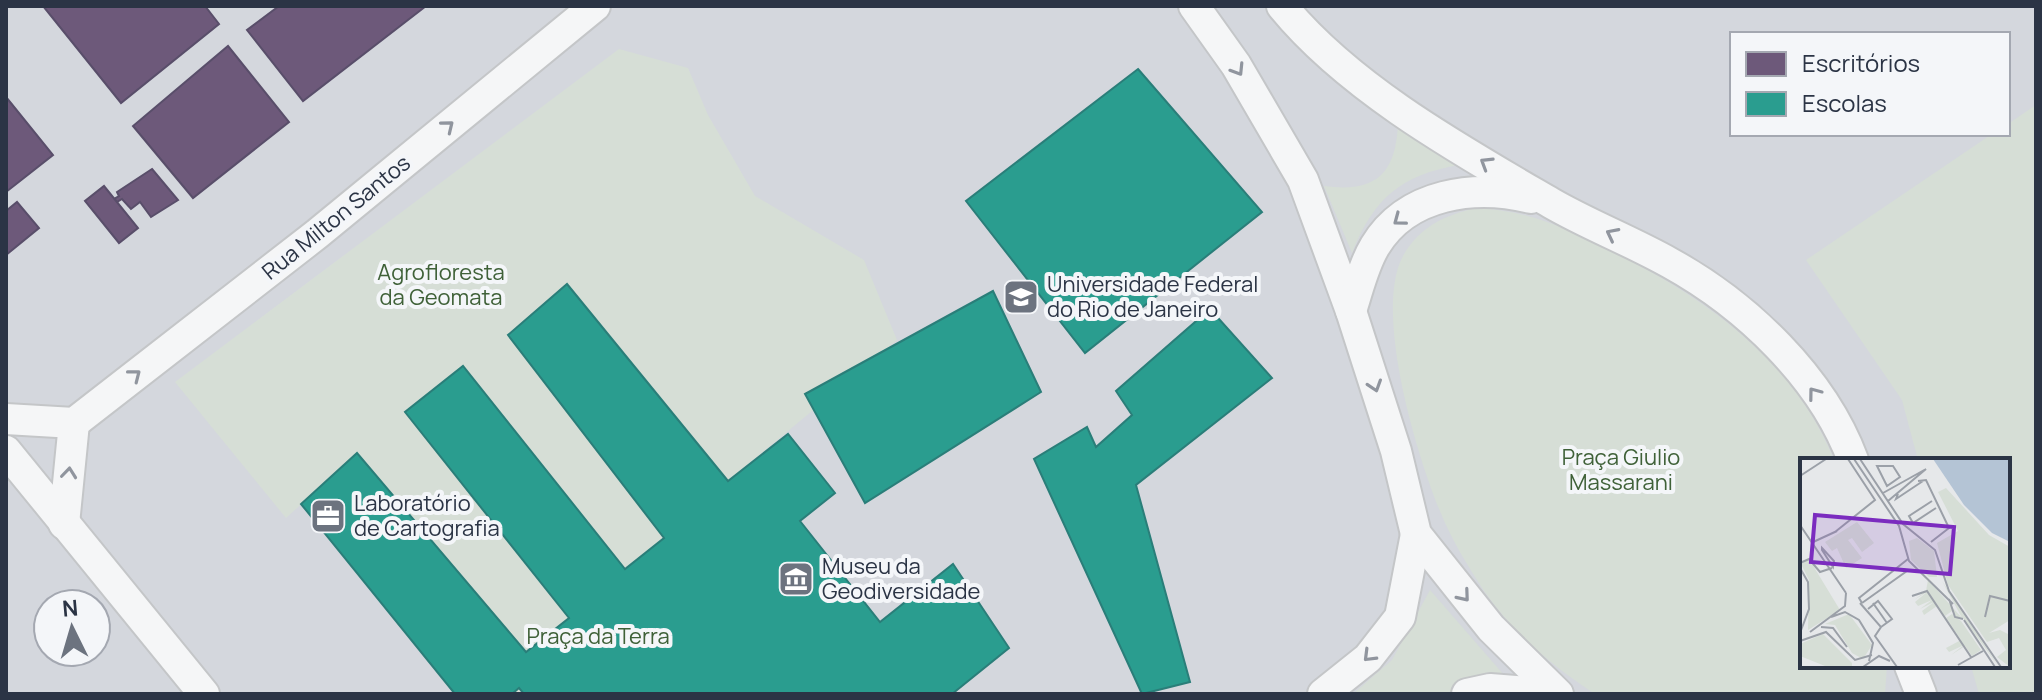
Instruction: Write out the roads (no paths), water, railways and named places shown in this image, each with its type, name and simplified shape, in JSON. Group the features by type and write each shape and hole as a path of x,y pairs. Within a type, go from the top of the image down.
{"street":[{"name":"Rua Milton Santos","path":"74,423 317,234 595,6"},
{"path":"1194,6 1236,65 1303,180 1351,311 1396,451 1416,534 1400,617 1368,658 1323,694"},
{"path":"1282,6 1333,58 1398,109 1552,204 1671,263 1722,295 1759,328 1796,369 1829,413 1852,458"},
{"path":"1351,311 1375,247 1389,226 1419,205 1448,195 1485,191 1510,193 1552,204"},
{"path":"6,419 74,423 64,524"},
{"path":"6,451 204,694"},
{"path":"1416,534 1491,628 1558,694"},
{"path":"1896,694 1897,668"},
{"path":"1911,668 1921,694"},
{"path":"1467,694 1490,689 1558,694"}],"place":[{"name":"Universidade Federal do Rio de Janeiro","path":"1021,297"},
{"name":"Laboratório de Cartografia","path":"328,516"},
{"name":"Museu da Geodiversidade","path":"796,579"}],"park label":[{"name":"Agrofloresta da Geomata","path":"441,284"},
{"name":"Praça Giulio Massarani","path":"1621,470"},
{"name":"Praça da Terra","path":"598,636"}]}
